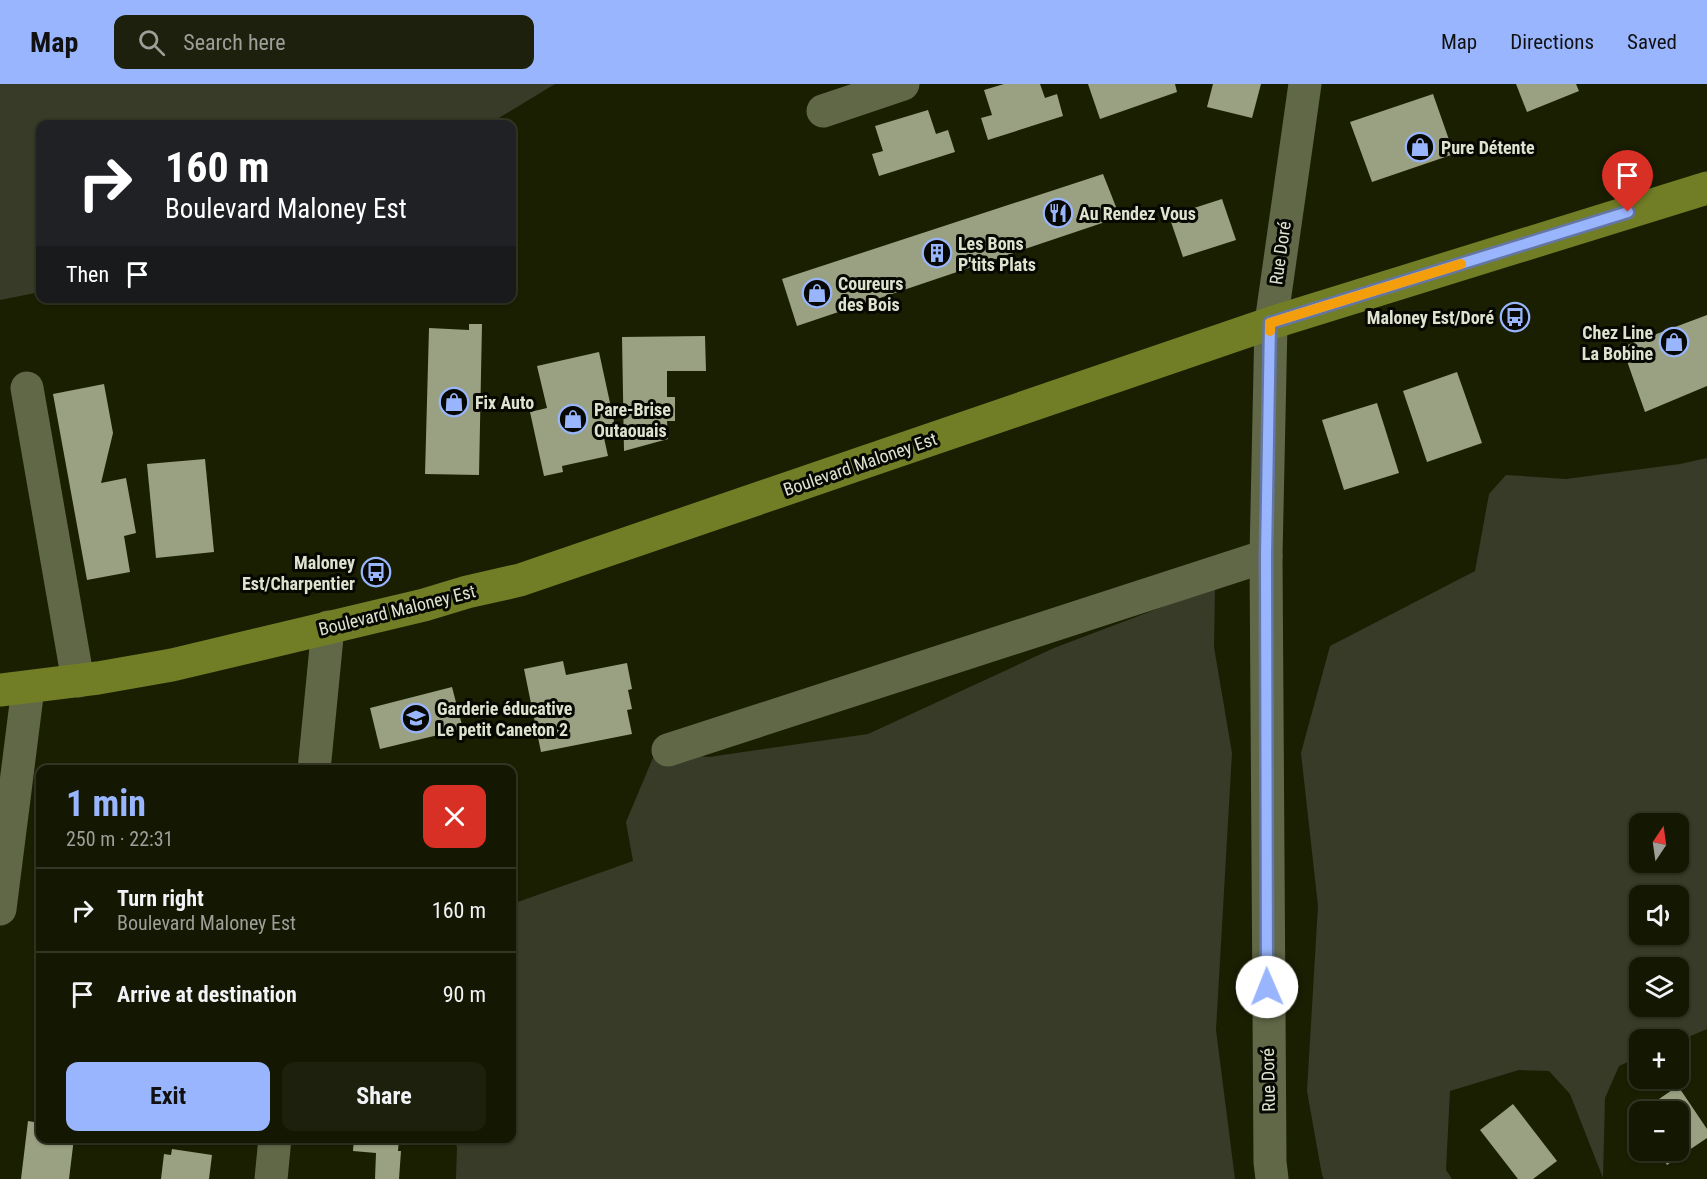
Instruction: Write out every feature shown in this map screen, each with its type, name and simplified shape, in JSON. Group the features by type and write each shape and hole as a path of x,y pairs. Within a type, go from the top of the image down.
{"main road":[{"name":"Boulevard Maloney Est","path":"14,689 78,681 229,653 520,580 1270,323 1707,188"}],"street":[{"path":"823,111 903,84"},
{"name":"Rue Doré","path":"1272,1179 1269,1150 1267,943 1266,556 1270,323 1305,84"},
{"path":"27,388 78,681"},
{"path":"668,750 1266,556"},
{"path":"314,765 328,627"},
{"path":"0,909 14,689"},
{"path":"271,1179 275,1143"}],"green space":[{"path":"0,84 555,84 496,120 36,120 36,293 0,300"},
{"path":"1707,458 1707,1029 1689,1037 1689,1029 1629,1029 1629,1062 1619,1066 1605,1098 1603,1178 1570,1094 1549,1071 1519,1070 1450,1091 1446,1170 1452,1179 1324,1179 1307,1091 1318,906 1301,753 1330,646 1475,571 1489,494 1506,475 1566,479 1680,464"},
{"path":"1215,587 1214,647 1232,753 1216,1030 1235,1179 456,1179 456,1143 516,1143 516,903 633,861 626,822 655,753 709,757 868,734 1054,648"}],"building":[{"path":"1004,84 1040,84 1045,98 1057,94 1063,116 988,140 981,118 992,115 984,90"},
{"path":"1088,84 1175,84 1177,92 1100,119"},
{"path":"1213,84 1261,84 1252,118 1207,107"},
{"path":"1516,84 1576,84 1579,91 1527,112"},
{"path":"1433,94 1454,154 1372,182 1350,122"},
{"path":"928,110 936,134 948,130 955,152 879,176 872,154 883,151 875,126"},
{"path":"1103,174 1120,217 797,326 782,279"},
{"path":"1222,199 1236,240 1183,257 1169,216"},
{"path":"1707,315 1707,386 1645,412 1622,347"},
{"name":"Fix Auto","path":"469,324 482,324 479,475 425,474 429,328 469,330"},
{"path":"705,336 706,371 667,371 667,397 675,397 675,421 667,421 668,439 624,451 622,337"},
{"name":"Pare-Brise Outaouais","path":"599,352 615,426 602,429 608,456 562,466 563,472 544,476 530,412 547,408 537,366"},
{"path":"1457,372 1482,443 1427,462 1403,391"},
{"path":"104,384 113,433 101,483 126,478 136,533 124,536 130,572 87,580 53,394"},
{"path":"1377,403 1399,473 1344,490 1322,420"},
{"path":"205,459 214,552 156,558 147,464"},
{"path":"563,661 566,675 627,663 632,689 628,690 632,709 627,710 632,734 541,752 524,669"},
{"name":"Garderie éducative Le petit Caneton 2","path":"452,687 463,729 380,749 370,708"},
{"path":"1674,1089 1680,1089 1688,1101 1656,1101"},
{"path":"1689,1102 1707,1129 1707,1138 1689,1150"},
{"path":"1513,1104 1557,1161 1533,1179 1518,1179 1480,1130"},
{"path":"28,1121 36,1122 36,1143 73,1143 69,1179 21,1179"},
{"path":"354,1143 399,1143 398,1151 401,1151 399,1179 375,1179 376,1153 353,1151"},
{"path":"172,1149 212,1155 209,1179 161,1179 164,1154 171,1155"}],"slow traffic":[{"path":"1270,331 1270,323 1461,264"}],"place":[{"name":"Pure Détente","path":"1420,147"},
{"name":"Au Rendez Vous","path":"1058,213"},
{"name":"Les Bons P'tits Plats","path":"937,253"},
{"name":"Coureurs des Bois","path":"817,293"},
{"name":"Maloney Est/Doré","path":"1515,317"},
{"name":"Chez Line La Bobine","path":"1674,342"},
{"name":"Fix Auto","path":"454,402"},
{"name":"Pare-Brise Outaouais","path":"573,419"},
{"name":"Maloney Est/Charpentier","path":"376,572"},
{"name":"Garderie éducative Le petit Caneton 2","path":"416,718"}],"route":[{"path":"1267,987 1266,556 1270,323 1628,212"}]}
